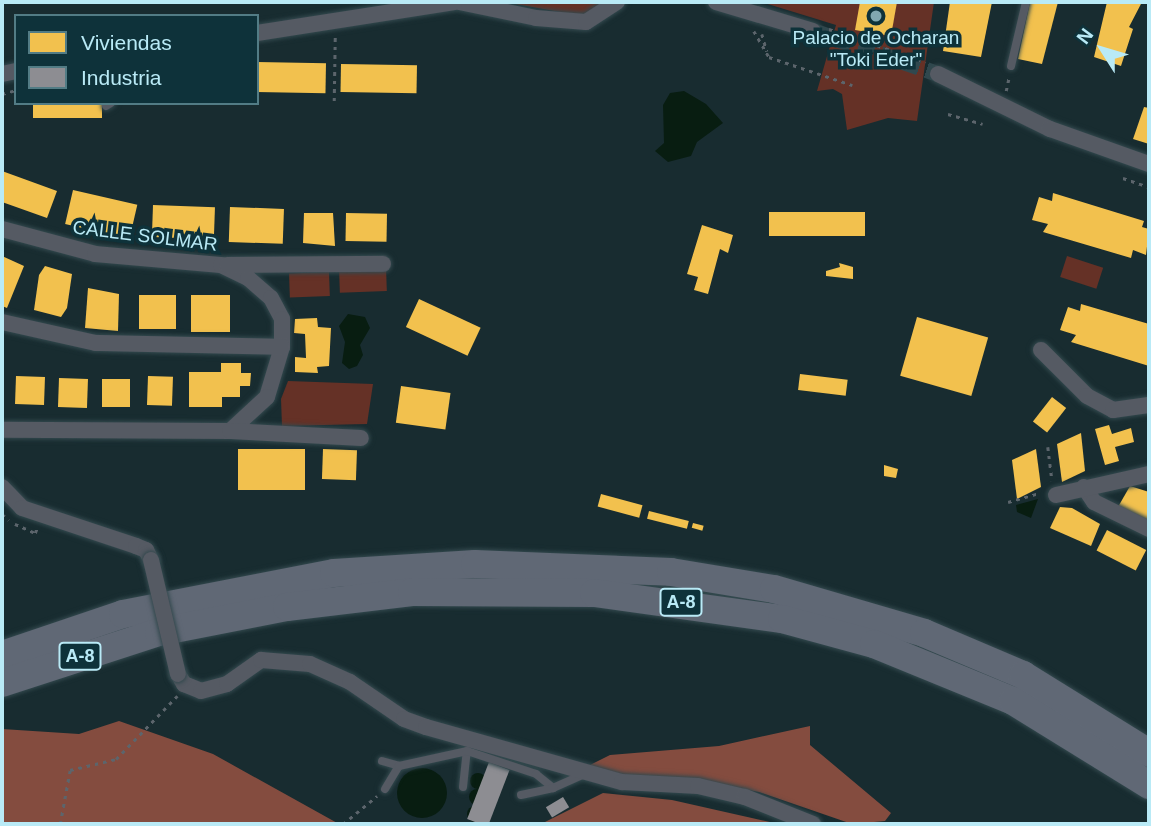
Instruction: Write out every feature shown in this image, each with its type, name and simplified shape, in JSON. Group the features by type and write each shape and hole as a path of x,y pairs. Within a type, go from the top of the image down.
{"highway":[{"name":"A-8","path":"2,655 123,614 334,573 475,564 671,572 774,589 924,633 1023,675 1149,752"},
{"name":"A-8","path":"2,683 149,635 287,607 412,592 594,593 782,619 874,644 1013,701 1149,785"}],"street":[{"path":"259,33 457,2 536,18 586,22 617,2"},
{"path":"716,2 815,28"},
{"path":"933,68 1051,129 1149,164"},
{"name":"CALLE SOLMAR","path":"2,229 95,254 221,265 248,278 271,298 282,319 282,347 267,397 230,431"},
{"path":"221,265 383,264"},
{"path":"2,321 96,343 282,347"},
{"path":"1041,350 1087,396 1114,410 1149,405"},
{"path":"2,430 230,431 361,438"},
{"path":"1051,490 1084,487 1149,474"},
{"path":"2,487 22,508 146,551 152,560 181,679 201,691 228,684 261,660 310,664 350,682 404,719 585,774 622,782 698,786 745,797 813,824"},
{"path":"1084,487 1094,502 1149,529"}],"lane":[{"path":"1011,66 1026,2"},
{"path":"382,761 399,766 467,751 536,774 553,788"},
{"path":"463,787 467,751"},
{"path":"385,789 399,766"},
{"path":"521,795 553,788 585,774"}],"path":[{"path":"757,14 754,34 769,57 852,85"},
{"path":"815,28 933,68"},
{"path":"321,39 348,35"},
{"path":"334,101 335,37"},
{"path":"995,90 1005,95"},
{"path":"948,114 983,124"},
{"path":"1123,178 1149,187"},
{"path":"1008,502 1051,490 1048,447"},
{"path":"60,824 70,770 116,759 181,679"},
{"path":"343,824 385,789"}],"shaded area":[{"path":"504,2 606,2 589,14 577,15"},
{"path":"761,2 934,2 917,121 888,118 847,130 842,94 833,89 817,91 836,25"},
{"path":"684,91 706,104 723,123 697,142 691,156 668,162 655,151 664,143 663,105 670,93"},
{"path":"1067,256 1103,268 1096,289 1060,277"},
{"path":"386,267 387,291 340,293 339,269"},
{"path":"329,272 330,296 290,297 289,273"},
{"path":"348,314 365,317 370,328 360,345 363,355 357,366 349,369 342,363 345,342 339,326"},
{"path":"288,381 373,384 367,424 282,426 281,399"},
{"path":"1038,499 1031,518 1017,512 1016,505"},
{"path":"119,721 213,754 339,824 2,824 2,729 79,734"},
{"path":"810,726 810,745 891,813 885,821 852,824 759,792 711,783 638,778 588,766 610,755 719,746"},
{"path":"422,768 440,775 447,793 440,811 422,818 404,811 397,793 404,775"},
{"path":"478,773 484,775 484,787 478,789 472,787 470,781 472,775"},
{"path":"477,789 483,791 483,803 477,805 471,803 469,797 471,791"},
{"path":"603,793 672,800 779,824 541,824"},
{"path":"475,806 481,808 481,820 475,822 469,820 467,814 469,808"}],"building: Viviendas":[{"name":"Palacio de Ocharan \"Toki Eder\"","path":"860,2 897,2 891,36 855,30"},
{"path":"950,2 992,2 981,57 943,51"},
{"path":"1030,2 1058,2 1042,64 1018,59"},
{"path":"1107,2 1142,2 1129,27 1133,29 1121,66 1094,57"},
{"path":"259,62 326,63 325,93 259,92"},
{"path":"341,64 417,65 416,93 341,92"},
{"path":"33,105 102,105 102,118 33,118"},
{"path":"1144,107 1149,108 1149,144 1133,139"},
{"path":"2,171 57,191 47,218 2,202"},
{"path":"73,190 137,205 129,239 65,224"},
{"path":"1053,193 1144,221 1142,227 1149,229 1146,255 1133,250 1131,258 1043,232 1048,224 1032,220 1039,197 1052,201"},
{"path":"153,205 215,207 214,239 152,237"},
{"path":"230,207 284,209 283,244 229,242"},
{"path":"769,212 865,212 865,236 769,236"},
{"path":"304,213 333,213 335,246 303,243"},
{"path":"346,213 387,214 387,242 346,241"},
{"path":"702,225 733,235 728,253 720,249 708,294 694,290 698,277 687,274"},
{"path":"2,256 24,266 7,308 2,306"},
{"path":"839,263 853,267 853,279 826,276 826,271 840,267"},
{"path":"45,266 72,274 67,308 61,317 34,310 39,275"},
{"path":"88,288 119,294 118,331 85,328"},
{"path":"139,295 176,295 176,329 139,329"},
{"path":"191,295 230,295 230,332 191,332"},
{"path":"419,299 481,328 468,356 406,327"},
{"path":"1081,304 1149,324 1149,366 1071,342 1076,335 1060,330 1068,307 1080,311"},
{"path":"917,317 988,337 971,396 900,376"},
{"path":"317,318 318,327 331,328 329,366 317,367 318,373 295,372 295,357 306,358 305,334 294,333 295,319"},
{"path":"221,363 241,363 241,373 251,373 250,386 240,386 240,397 222,397 222,407 189,407 189,372 221,372"},
{"path":"800,374 848,380 846,396 798,390"},
{"path":"16,376 45,377 44,405 15,404"},
{"path":"148,376 173,377 172,406 147,405"},
{"path":"59,378 88,379 87,408 58,407"},
{"path":"102,379 130,379 130,407 102,407"},
{"path":"401,386 451,393 445,430 396,423"},
{"path":"1052,397 1066,408 1047,433 1033,421"},
{"path":"1109,425 1112,434 1131,428 1134,442 1115,447 1119,461 1105,465 1095,429"},
{"path":"1081,433 1085,471 1062,482 1057,444"},
{"path":"238,449 305,449 305,490 238,490"},
{"path":"323,449 357,450 356,480 322,479"},
{"path":"1036,449 1041,487 1017,499 1012,460"},
{"path":"884,465 898,469 896,478 884,476"},
{"path":"1130,486 1149,492 1149,523 1118,507"},
{"path":"601,494 643,505 639,518 598,507"},
{"path":"1060,507 1072,508 1100,524 1091,546 1050,528"},
{"path":"649,511 689,521 687,529 647,519"},
{"path":"693,523 704,526 702,531 692,528"},
{"path":"1107,530 1146,550 1136,570 1097,550"}],"building: Industria":[{"path":"489,762 510,770 489,824 467,819"},
{"path":"563,797 569,807 552,818 546,807"}],"tunnel":[{"path":"813,31 938,74"}],"place":[{"name":"Palacio de Ocharan \"Toki Eder\"","path":"876,16"}]}
